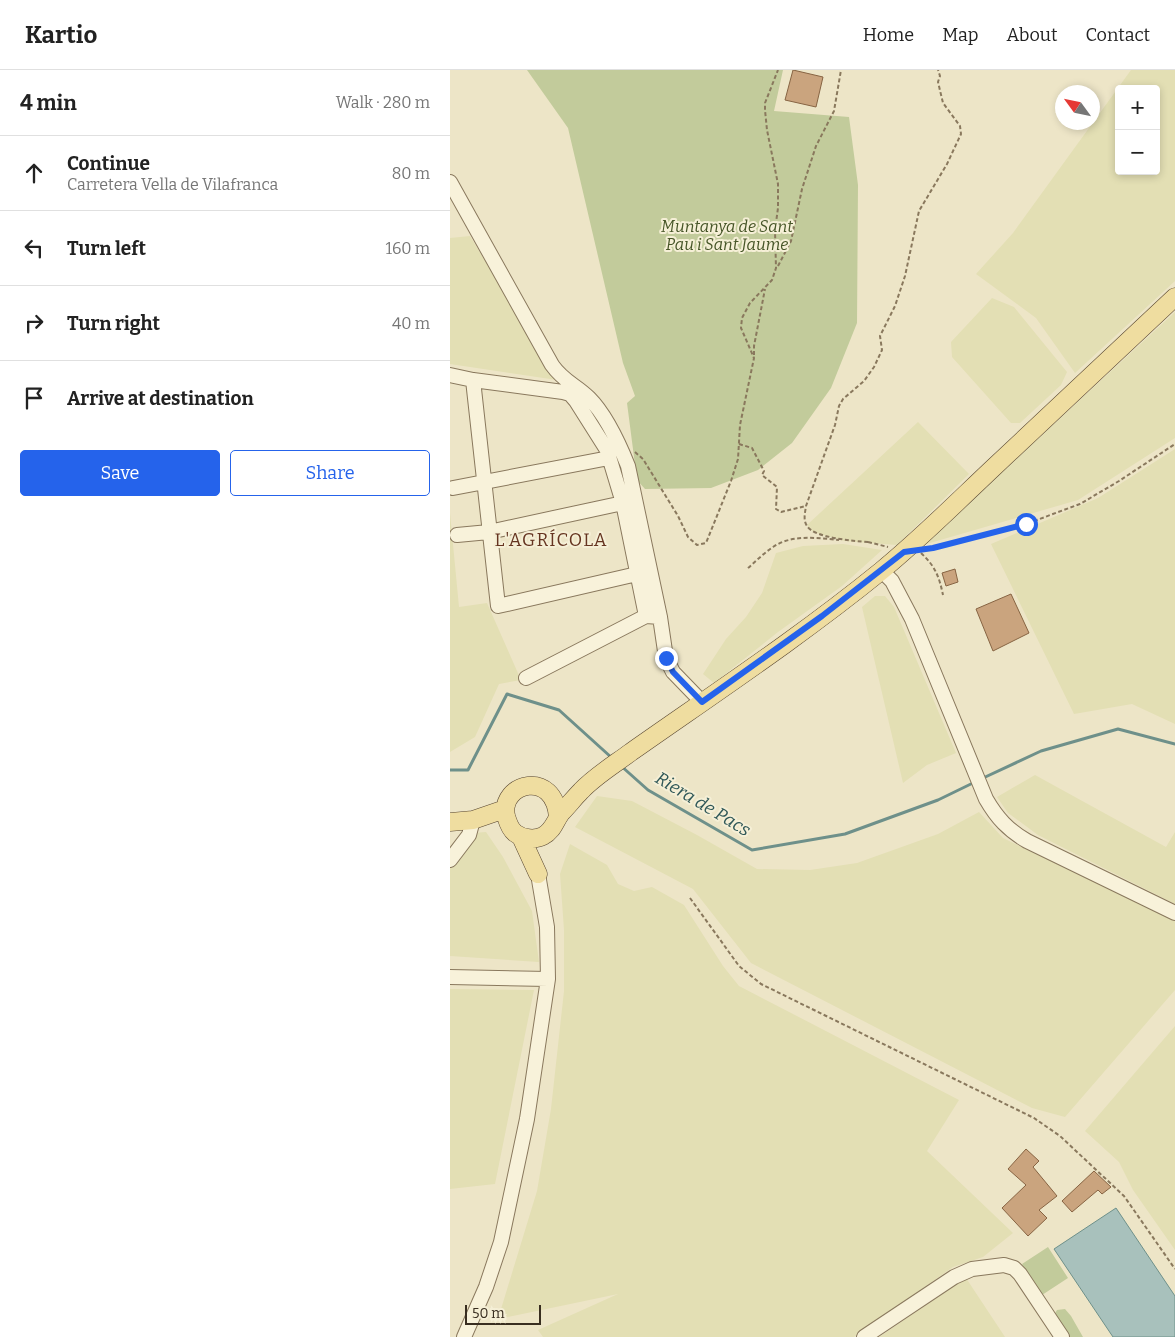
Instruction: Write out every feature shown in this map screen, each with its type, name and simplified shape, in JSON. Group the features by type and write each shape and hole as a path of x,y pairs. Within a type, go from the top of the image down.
{"main road":[{"path":"473,820 531,838 543,836 554,826 558,818 582,790 910,551 1175,297"},
{"path":"450,822 473,820 505,809 511,796 523,787 533,785 546,790 553,796 558,818"},
{"path":"553,796 582,790"},
{"path":"505,809 538,874"},
{"path":"538,874 543,836"}],"street":[{"path":"450,182 552,365 560,376 593,403 621,447 628,466 660,617 666,658 673,672 702,702"},
{"path":"450,375 473,380 563,392 570,394 576,400 602,442 609,458 623,502 646,616"},
{"path":"473,380 486,482 489,532 498,606 637,574"},
{"path":"453,488 609,458"},
{"path":"457,535 489,532 623,502"},
{"path":"882,570 892,581 912,619 986,799 997,818 1012,833 1175,913"},
{"path":"526,678 646,616 660,617"},
{"path":"450,860 469,835 473,820"},
{"path":"464,1337 486,1287 502,1242 527,1119 548,979 547,927 538,874"},
{"path":"450,977 548,979"},
{"path":"864,1337 954,1277 972,1268 1004,1265 1014,1268 1020,1274 1062,1337"}],"path":[{"path":"776,268 775,230 778,208 778,184 766,130 765,103 778,70"},
{"path":"754,358 741,328 742,318 750,303 772,280 776,268 792,241 802,188 816,146 834,111 841,70"},
{"path":"868,542 845,541 812,532 804,517 806,506 835,424 839,406 843,399 864,381 874,367 882,350 880,336 895,306 905,276 919,211 948,164 961,134 960,126 943,102 938,82 940,76 938,70"},
{"path":"621,447 631,450 643,459 693,543 702,545 706,543 738,459 743,407 754,358 754,346 765,288"},
{"path":"739,444 752,448 764,471 762,475 778,487 776,509 782,512 806,506"},
{"path":"910,551 933,548 1026,524 1080,504 1175,444"},
{"path":"748,568 772,547 795,538 868,542 910,551 930,562 939,577 943,595"},
{"path":"690,898 739,966 761,984 1034,1118 1060,1136 1124,1196 1175,1269"}],"shaded area":[{"path":"1131,70 1175,70 1175,281 1075,373 1036,318 976,274 1013,233 1088,130 1100,130 1100,113 1115,92 1115,175 1160,175 1160,85 1120,85"},
{"path":"470,236 557,380 450,364 450,238"},
{"path":"992,298 1014,307 1067,372 1061,385 1020,423 1011,423 952,357 951,342"},
{"path":"1175,312 1175,438 1078,500 923,545"},
{"path":"918,422 969,474 897,545 845,541 813,532 807,525"},
{"path":"1175,449 1175,724 1132,704 1074,714 991,544 1098,498"},
{"path":"450,513 459,607 487,603 521,680 499,684 475,737 450,752"},
{"path":"843,544 882,550 842,586 778,632 714,683 703,674 726,639 746,617 762,593 776,553 803,546"},
{"path":"875,596 885,596 894,607 956,753 927,765 903,783 862,607"},
{"path":"1035,775 1166,847 1175,832 1175,904 1038,835 1008,813 997,797"},
{"path":"597,796 632,801 757,869 810,870 857,863 938,834 979,812 1003,838 1175,920 1175,990 1065,1117 1032,1108 751,963 693,889 575,827"},
{"path":"486,832 503,857 532,911 539,962 450,956 450,865 473,833"},
{"path":"570,844 607,865 618,884 634,891 652,887 684,905 723,966 739,986 959,1100 927,1151 1013,1233 983,1257 953,1267 854,1337 543,1337 538,1330 618,1294 498,1319 537,1191 551,1109 564,991 564,930 560,874"},
{"path":"450,989 534,990 495,1184 450,1189"},
{"path":"1175,1026 1175,1250 1133,1190 1119,1162 1085,1131"},
{"path":"966,1278 1005,1337 879,1337"}],"green space":[{"name":"Muntanya de Sant Pau i Sant Jaume","path":"527,70 783,70 774,111 849,117 858,185 857,323 831,388 792,443 758,470 711,488 645,489 637,480 627,403 635,396 623,363 568,128"},
{"path":"1048,1247 1068,1278 1042,1295 1022,1264"},
{"path":"1065,1309 1083,1337 1062,1337 1051,1320 1057,1310"}],"water":[{"path":"1116,1208 1175,1296 1175,1337 1113,1337 1054,1249"}],"building":[{"path":"793,70 823,77 816,107 785,100"},
{"path":"955,569 958,582 946,586 942,573"},
{"path":"1011,594 1029,633 993,651 976,609"},
{"path":"1026,1149 1039,1161 1033,1167 1057,1196 1039,1210 1047,1218 1028,1236 1002,1208 1026,1185 1008,1169"},
{"path":"1094,1171 1111,1187 1102,1194 1098,1190 1072,1212 1062,1201"}],"waterway":[{"name":"Riera de Pacs","path":"450,770 468,770 507,694 559,710 612,758"},
{"name":"Riera de Pacs","path":"981,779 1041,751 1118,729 1175,744"},
{"name":"Riera de Pacs","path":"620,765 648,790 752,850 845,834 938,800 975,782"}],"district":[{"name":"L'AGRÍCOLA","path":"551,540"}],"route":[{"path":"666,658 673,672 702,702 853,593 904,552 933,548 1026,524"}]}
